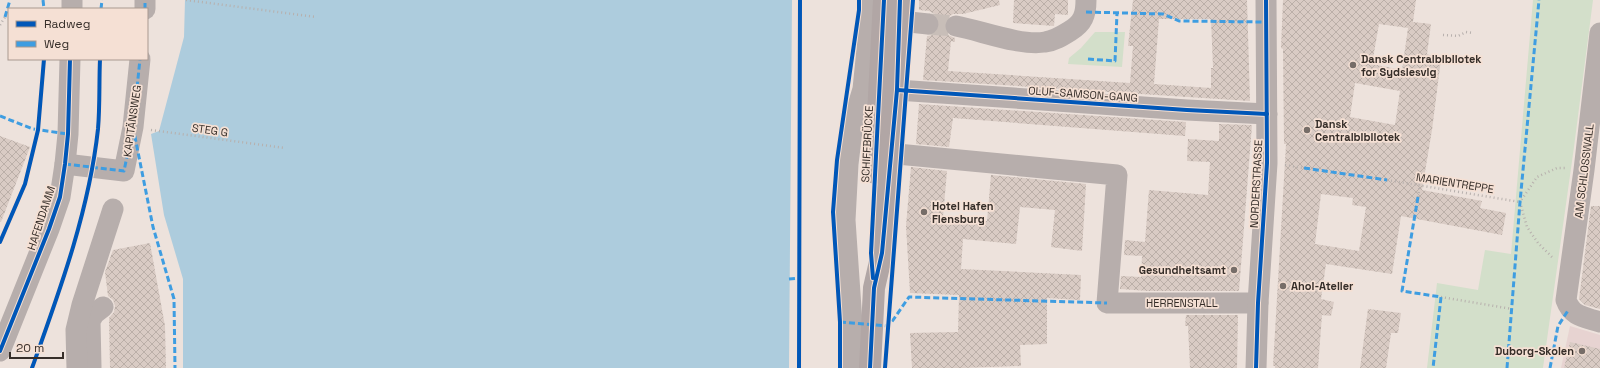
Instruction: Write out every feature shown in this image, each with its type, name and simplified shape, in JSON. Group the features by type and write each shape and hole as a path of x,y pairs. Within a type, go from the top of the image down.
{"main road":[{"name":"SCHIFFBRÜCKE","path":"870,368 874,288 882,253 884,153 884,0"},
{"name":"SCHIFFBRÜCKE","path":"884,153 897,90 900,11"}],"street":[{"name":"SCHIFFBRÜCKE","path":"853,368 852,323 845,220 848,164 853,122 863,89 872,0"},
{"path":"956,26 1019,41 1044,42 1060,38 1077,27 1086,12 1086,0"},
{"name":"NORDERSTRASSE","path":"1256,368 1258,304 1267,163 1266,0"},
{"path":"900,11 928,24"},
{"name":"AM SCHLOSSWALL","path":"1600,33 1590,164 1566,300 1569,309 1578,316 1600,322"},
{"name":"HAFENDAMM","path":"0,351 49,229 60,197 66,164 70,60"},
{"name":"KAPITÄNSWEG","path":"66,164 124,171 133,128 140,60"},
{"name":"OLUF-SAMSON-GANG","path":"897,90 1179,110 1267,114"},
{"name":"HERRENSTALL","path":"884,153 1117,175 1107,303 1258,304"},
{"path":"77,368 76,330 82,305 113,208"},
{"path":"91,368 90,321 94,314 103,307"}],"path":[{"path":"186,0 316,17"},
{"path":"0,25 5,17"},
{"path":"1443,35 1458,36 1466,32 1473,33"},
{"path":"1572,268 1550,256 1538,243 1526,227 1520,202 1537,177 1557,168 1590,164"},
{"path":"1418,197 1420,185"},
{"path":"1441,297 1512,309"}],"shaded area":[{"name":"Duborg-Skolen","path":"1570,326 1600,335 1600,368 1561,368"}],"green space":[{"path":"1533,0 1593,0 1543,368 1427,368 1437,283 1478,290 1485,250 1511,254"},
{"path":"1095,32 1125,32 1122,67 1068,64 1069,58 1081,48"}],"water":[{"path":"185,0 792,0 789,368 183,368 183,279 164,215 151,134 159,131 184,37"}],"building":[{"path":"919,0 999,0 1000,5 963,14 953,14 947,18 944,24 945,30 948,35 955,38 955,42 951,41 948,71 1130,83 1133,46 1128,46 1133,0 1247,0 1250,101 923,80 927,36 933,35 940,25 939,19 935,14 929,11 919,10","holes":["1159,19 1211,19 1213,68 1211,68 1211,88 1154,84"]},
{"path":"1014,0 1068,0 1068,15 1055,14 1054,26 1013,23"},
{"path":"1283,0 1416,0 1413,22 1431,24 1427,54 1441,59 1432,130 1422,190 1482,201 1480,208 1506,213 1502,235 1401,216 1392,274 1326,264 1321,299 1334,302 1331,316 1322,315 1318,368 1275,368 1275,366 1273,366 1286,144 1284,144 1283,49 1281,48","holes":["1379,24 1408,28 1402,70 1372,64","1355,83 1400,91 1395,125 1350,117","1321,194 1353,198 1352,205 1366,207 1359,251 1315,244"]},
{"path":"919,104 1186,122 1185,136 953,118 949,147 916,144"},
{"path":"1219,124 1252,125 1239,291 1148,291 1120,289 1121,276 1141,277 1142,256 1124,255 1125,240 1145,242 1149,190 1208,195 1210,162 1187,161 1188,139 1219,141"},
{"path":"0,136 30,147 1,222 0,222"},
{"path":"911,167 947,171 943,217 987,221 991,175 1086,184 1082,251 1051,247 1055,210 1020,207 1016,244 963,239 961,269 1081,275 1080,300 1047,298 1047,344 1020,345 1021,366 912,368 910,333 958,332 959,295 910,293 906,226"},
{"path":"1591,206 1600,206 1600,309 1585,305 1579,299"},
{"path":"150,243 165,326 166,368 110,368 109,318 114,312 115,306 113,300 108,296 105,272 113,250"},
{"path":"1368,309 1401,313 1398,333 1391,333 1386,368 1360,368"},
{"path":"1186,315 1238,315 1237,368 1190,368 1188,326 1185,326"},
{"path":"1570,342 1600,349 1600,368 1564,368"}],"tunnel":[{"path":"928,24 956,26"}],"marked path":[{"path":"5,17 10,0"},
{"path":"43,0 44,8"},
{"path":"101,8 102,0"},
{"path":"145,0 145,8"},
{"path":"1507,368 1520,202 1539,0"},
{"path":"1086,12 1163,14 1179,21 1266,22"},
{"path":"1088,59 1115,61 1117,13"},
{"path":"65,164 124,171 133,127 140,60"},
{"path":"0,116 33,129 68,134"},
{"path":"133,127 153,227 174,299 175,368"},
{"path":"1304,168 1387,180"},
{"path":"1418,197 1402,291 1441,297 1433,368"},
{"path":"789,279 799,278"},
{"path":"840,322 887,326 891,323 909,297 1107,303"},
{"path":"1550,368 1558,326 1569,309"}],"cycle path":[{"path":"799,368 800,0"},
{"path":"840,368 840,322 833,212 837,160 859,10 859,0"},
{"path":"873,278 871,253 884,0"},
{"path":"870,368 874,288 882,253 897,90 900,0"},
{"path":"885,368 913,0"},
{"path":"1256,368 1258,303 1267,163 1266,0"},
{"path":"0,242 25,184 38,130 44,60"},
{"path":"0,351 49,229 60,197 68,134 70,60"},
{"path":"32,368 63,280 81,220 88,190 98,129 100,60"},
{"path":"897,90 1267,114"}],"place":[{"name":"Dansk Centralbibliotek for Sydslesvig","path":"1353,65"},
{"name":"Dansk Centralbibliotek","path":"1307,130"},
{"name":"Hotel Hafen Flensburg","path":"924,212"},
{"name":"Gesundheitsamt","path":"1234,270"},
{"name":"Ahoi-Atelier","path":"1283,286"},
{"name":"Duborg-Skolen","path":"1582,351"}]}
